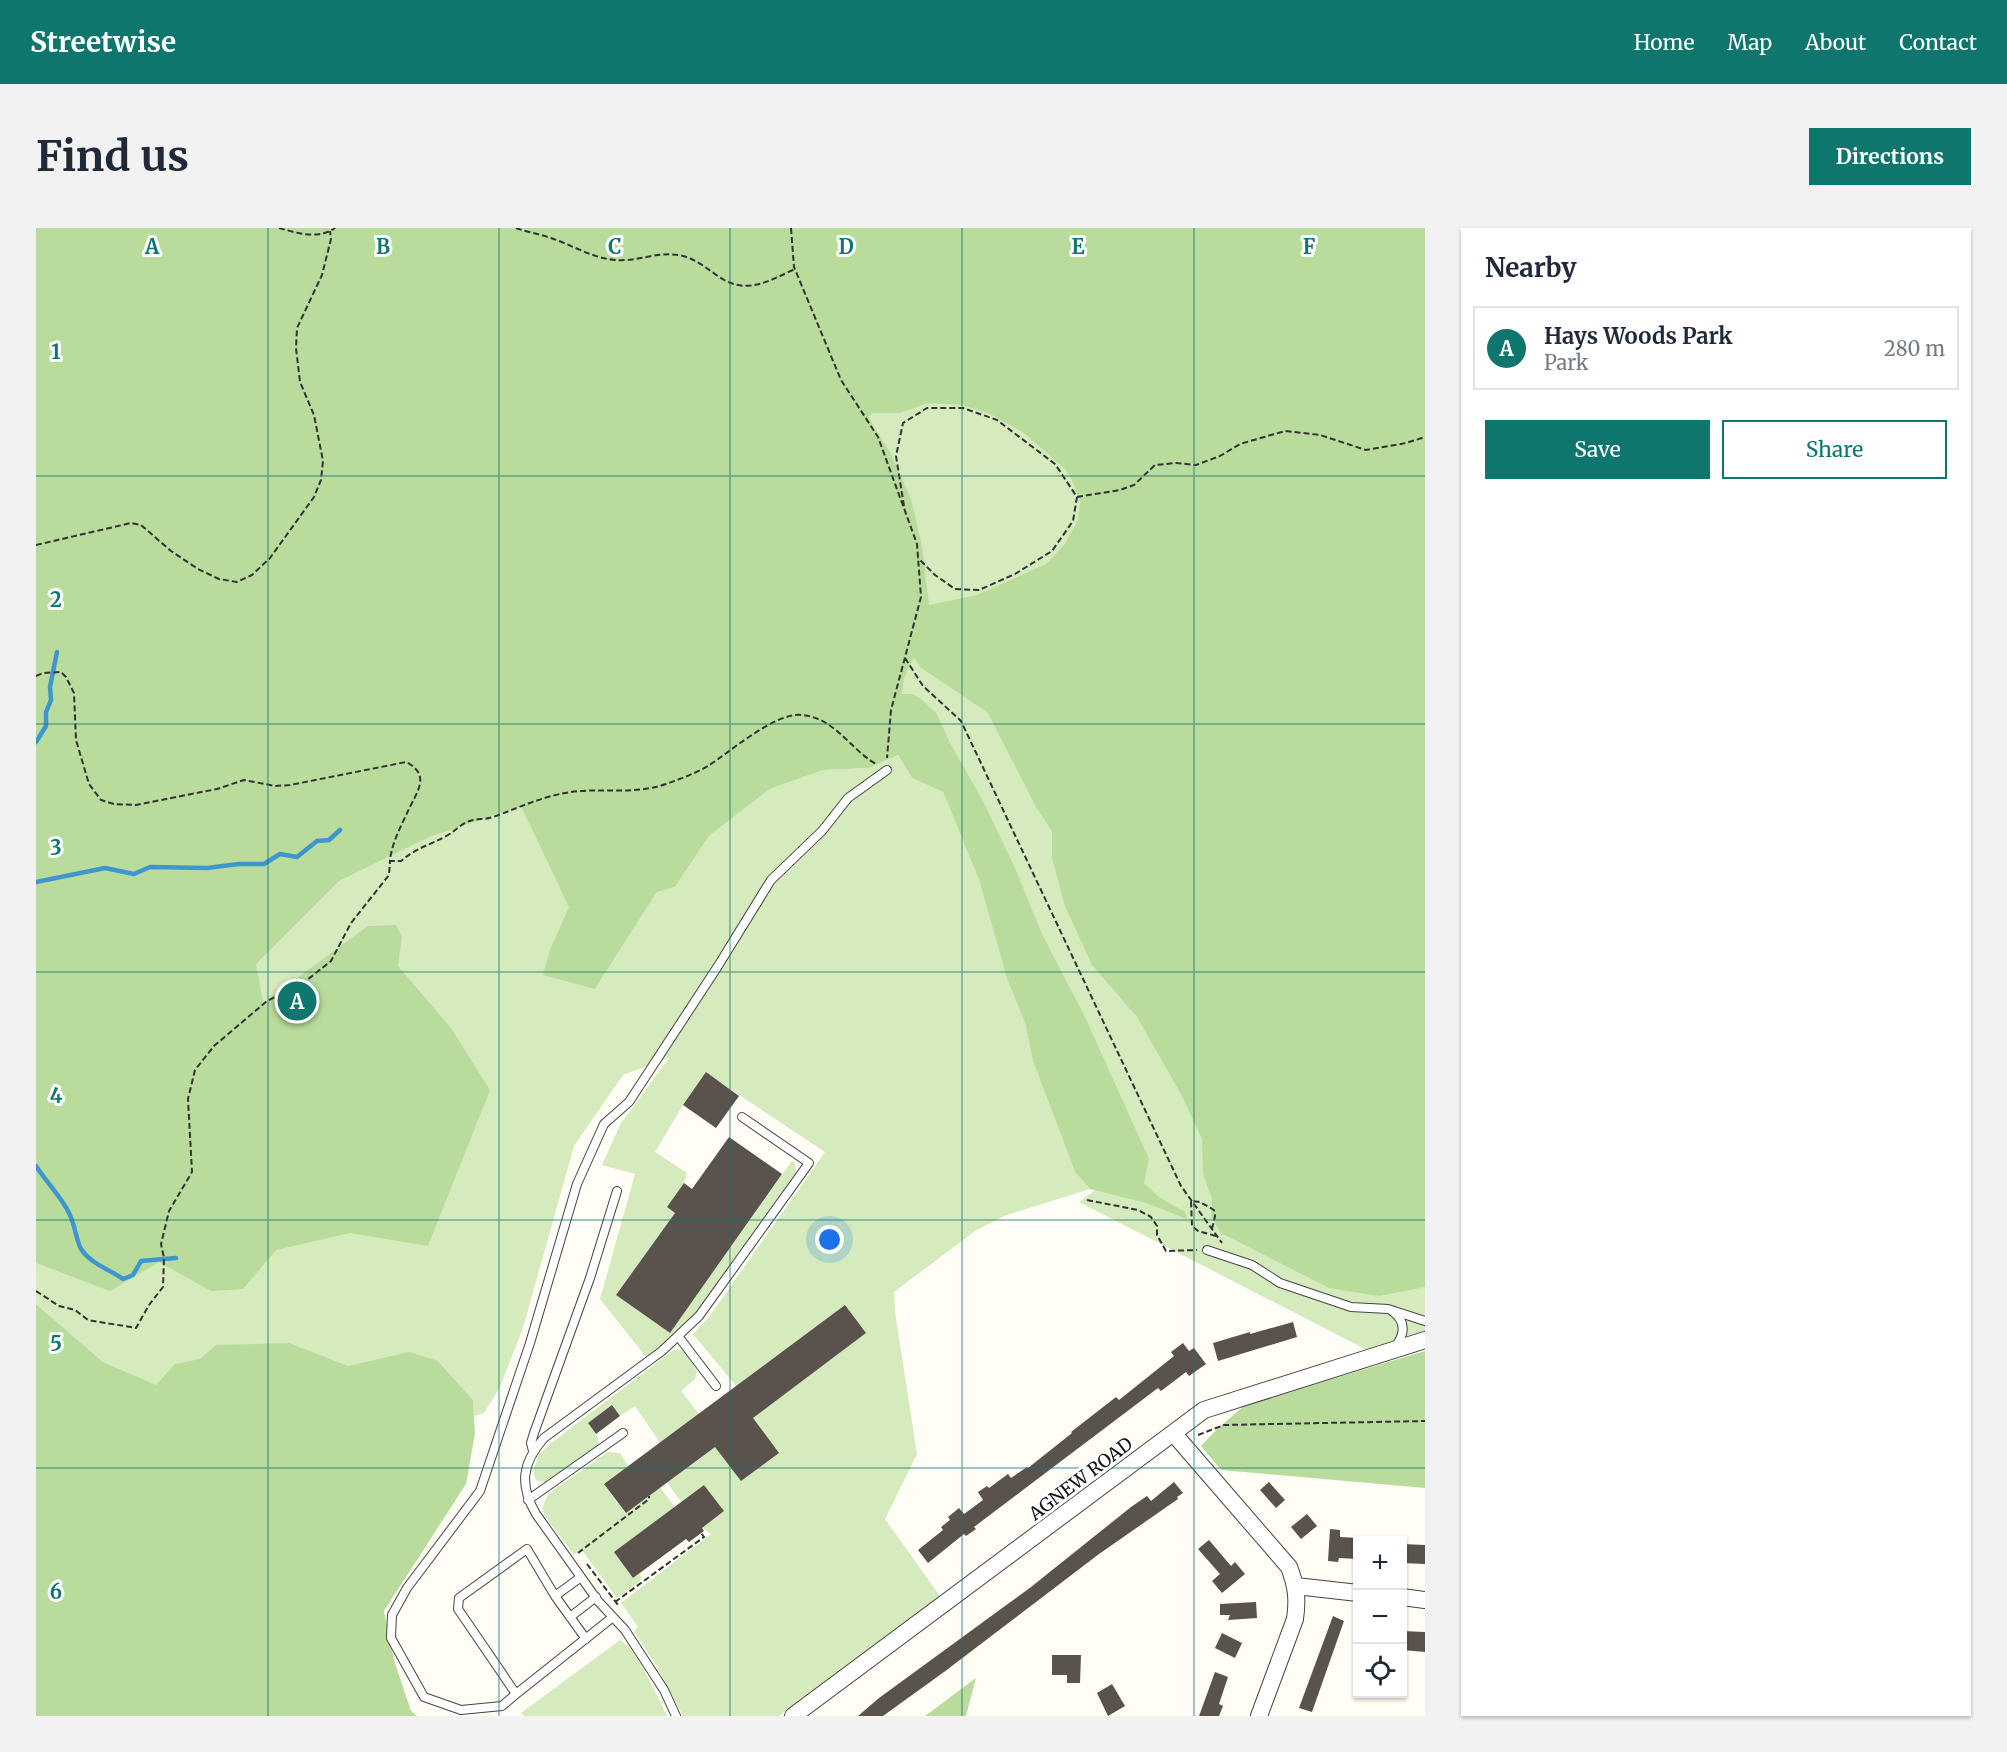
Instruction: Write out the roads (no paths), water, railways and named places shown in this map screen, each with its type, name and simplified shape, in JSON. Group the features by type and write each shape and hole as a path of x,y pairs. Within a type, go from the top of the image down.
{"street":[{"name":"AGNEW ROAD","path":"793,1716 1204,1410 1425,1340"},
{"path":"1174,1434 1289,1567 1296,1586 1297,1605 1294,1619 1259,1716"},
{"path":"1296,1586 1353,1592"},
{"path":"1407,1598 1425,1600"}],"lane":[{"path":"613,1617 502,1706 461,1710 424,1697 392,1638 392,1615 407,1588 480,1491 530,1343 577,1184 604,1124 629,1102 771,880 822,831 848,798 886,770"},
{"path":"676,1716 664,1690 625,1630 581,1578 528,1500 524,1483 532,1451 544,1438 662,1351 699,1316 809,1163 742,1117"},
{"path":"532,1451 531,1443 534,1433 590,1278 617,1191"},
{"path":"1207,1250 1252,1265 1290,1287 1351,1307 1388,1309 1425,1320"},
{"path":"1388,1309 1400,1317 1404,1327 1402,1336 1389,1352"},
{"path":"678,1336 716,1386"},
{"path":"528,1500 623,1433"},
{"path":"516,1694 458,1609 459,1598 527,1549 555,1596 586,1640"},
{"path":"555,1596 581,1578"},
{"path":"570,1617 596,1597"}],"waterway":[{"path":"36,742 46,726 46,712 51,700 50,687 57,652"},
{"path":"36,882 105,868 134,874 150,867 207,868 264,864 280,854 297,857 317,841 329,840 340,830"},
{"path":"36,1166 66,1207 81,1249 95,1262 123,1279 133,1275 141,1261 176,1258"}],"place":[{"name":"Hays Woods Park","path":"297,1001"}]}
